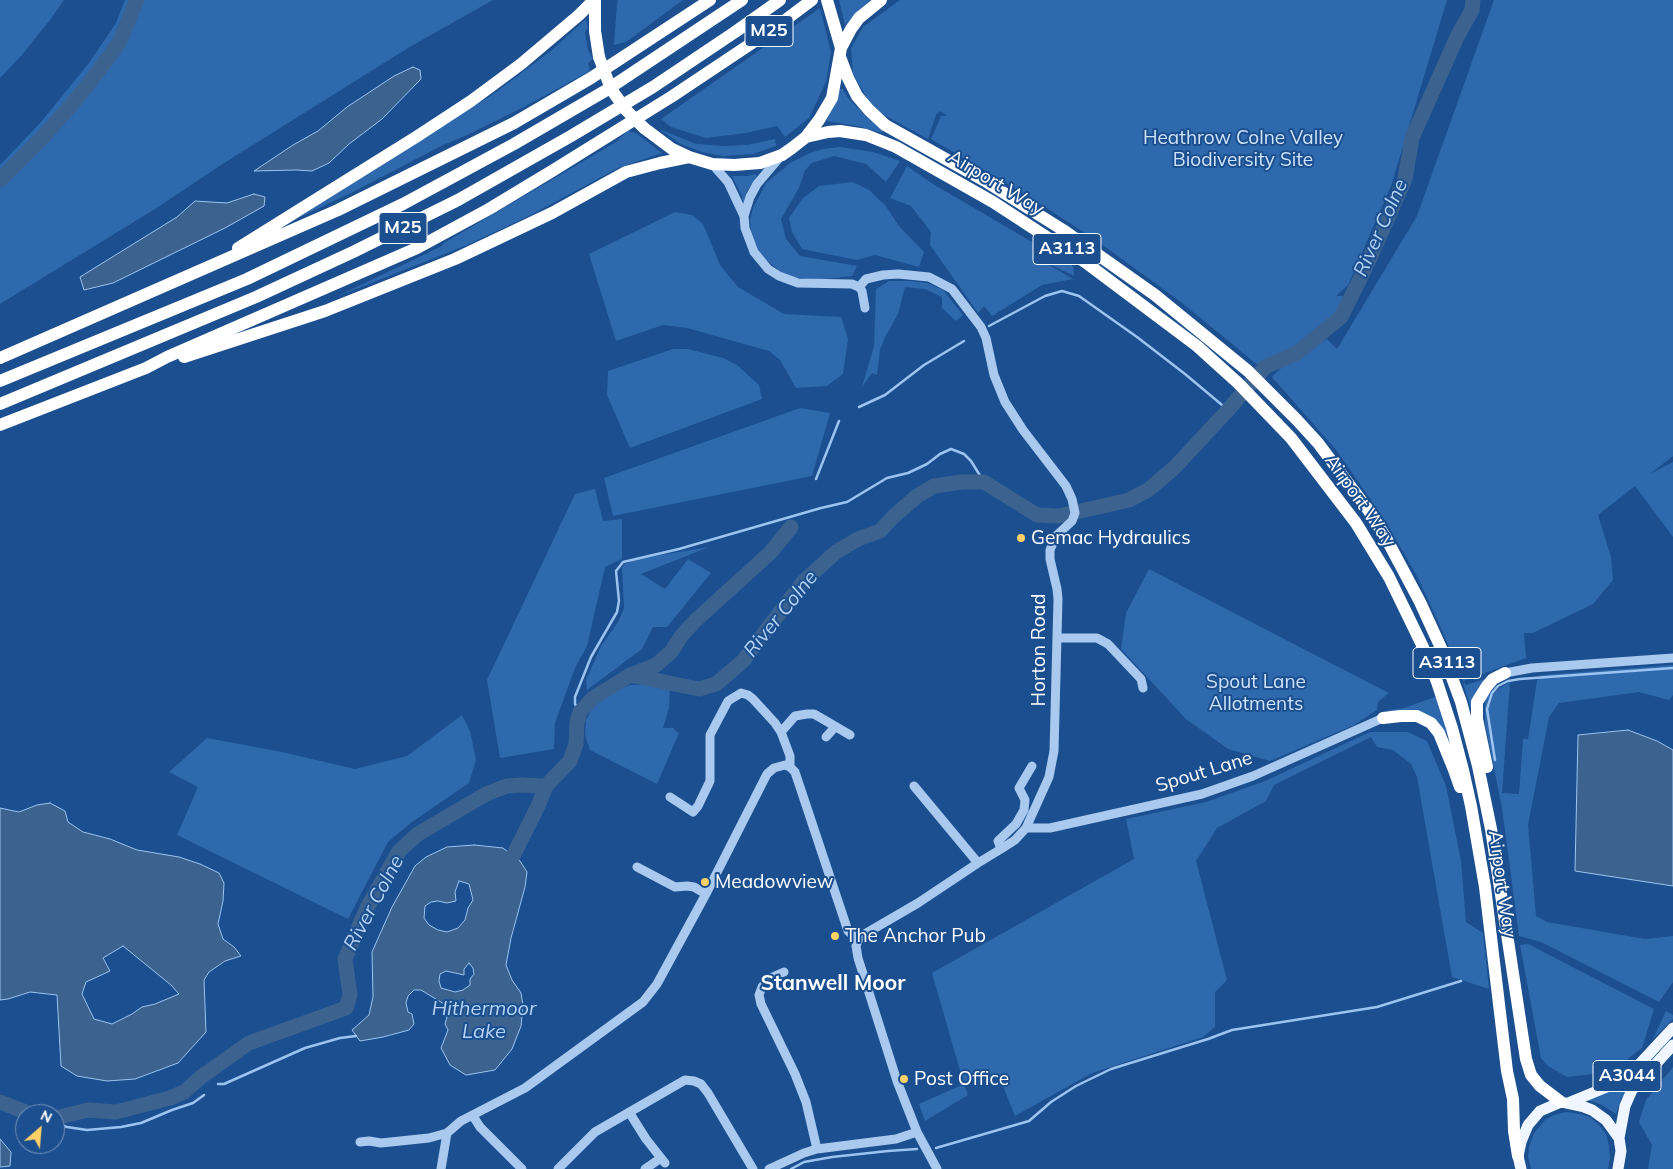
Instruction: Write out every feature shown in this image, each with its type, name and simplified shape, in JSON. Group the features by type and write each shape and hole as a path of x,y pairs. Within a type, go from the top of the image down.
{"highway":[{"path":"594,0 595,31 599,57 611,89 626,110 659,141 689,157 712,164 746,165 782,155 806,137 832,98 841,52 851,28 859,18 882,0"},
{"name":"M25","path":"212,264 416,138 471,101 521,64 594,0"},
{"name":"M25","path":"0,358 212,264 271,241 514,123 591,78 710,0"},
{"name":"M25","path":"0,381 247,279 403,204 514,144 605,91 742,0"},
{"name":"M25","path":"0,404 256,298 458,200 572,136 645,91 780,0"},
{"name":"M25","path":"0,425 146,368 167,357 417,248 552,172 671,97 769,32 812,0"},
{"name":"Airport Way","path":"829,5 848,78 857,96 885,125 985,181 1063,230 1155,295 1265,387 1308,431 1369,511 1406,575 1441,648 1461,702 1478,766 1491,829 1526,1059 1531,1075 1540,1086 1564,1103"},
{"name":"Airport Way","path":"806,137 840,131 866,135 896,147 993,202 1086,262 1197,346 1238,383 1291,438 1356,523 1389,577 1422,645 1437,682 1454,736 1471,806 1485,887 1507,1071 1513,1100 1514,1131 1519,1163"},
{"name":"M25","path":"146,368 169,363 325,310 455,259 552,213 626,172 689,157"},
{"path":"1491,829 1491,786 1476,710 1486,686 1493,679 1505,673"},
{"path":"1383,718 1417,716 1431,723 1439,733 1461,791 1471,806"}],"main road":[{"name":"A3044","path":"1564,1103 1619,1082 1634,1070 1673,1028"},
{"name":"A3044","path":"1619,1138 1625,1106 1632,1090 1673,1044"},
{"path":"1519,1163 1521,1142 1528,1125 1534,1117 1547,1107 1564,1103 1584,1107 1601,1115 1610,1124 1619,1138 1620,1166"}],"street":[{"path":"744,216 750,197 757,184 782,155"},
{"path":"712,164 728,182 744,216 745,228 754,252 768,269 778,276 804,284 846,283 859,287 864,297 865,308"},
{"name":"Horton Road","path":"858,940 863,935 918,903 1015,840 1026,828 1049,777 1053,761 1058,589 1050,560 1050,550 1056,536 1074,517 1075,513 1072,499 1066,486 1023,430 1005,402 994,375 986,338 981,327 952,288 929,277 898,274 866,279 859,287"},
{"path":"1058,638 1097,638 1108,644 1141,679 1143,688"},
{"path":"1505,673 1532,668 1673,658"},
{"path":"670,797 693,812 698,806 710,781 710,735 728,701 741,693 753,699 781,732 790,756 790,767"},
{"path":"781,732 795,716 814,714 850,735"},
{"name":"Spout Lane","path":"1026,828 1050,828 1202,794 1252,776 1383,718"},
{"path":"826,737 835,727"},
{"path":"360,1142 380,1143 429,1138 447,1133 461,1121 525,1088 638,1007 657,984 706,894 767,774 774,768 785,765 795,772 848,931 858,940 856,951 896,1081 916,1132 937,1169"},
{"path":"1001,849 998,841 1016,824 1024,810 1025,800 1019,788 1032,766"},
{"path":"919,787 978,863"},
{"path":"637,867 675,887 694,887 706,894"},
{"path":"784,972 768,980 762,987 759,995 761,1004 806,1102 817,1149"},
{"path":"558,1169 595,1132 685,1080 701,1084 708,1093 753,1169"},
{"path":"629,1112 646,1139 663,1160 645,1169"},
{"path":"473,1116 480,1127 522,1169"},
{"path":"769,1169 804,1152 896,1140 916,1132"},
{"path":"441,1169 447,1133"},
{"path":"429,1138 443,1148"}],"green space":[{"path":"0,0 64,0 21,56 0,78"},
{"path":"125,0 493,0 408,48 221,165 155,209 0,304 0,165 41,122 89,63 116,23"},
{"path":"618,0 683,0 626,42 614,45"},
{"path":"839,0 870,0 845,25"},
{"name":"Heathrow Colne Valley Biodiversity Site","path":"900,0 1447,0 1391,186 1348,285 1336,296 1343,296 1338,313 1300,343 1260,367 1181,302 1093,238 1026,195 931,139 941,116 947,116 940,111 936,115 928,139 873,109 853,74 851,48 863,27"},
{"path":"1494,0 1673,0 1673,456 1650,474 1673,462 1673,537 1635,486 1598,515 1611,557 1613,580 1593,604 1533,633 1524,633 1526,658 1463,681 1418,578 1386,522 1337,451 1272,377 1288,361 1327,339 1337,349 1417,216"},
{"path":"820,8 831,52 826,82 809,118 785,137 777,126 746,133 706,138 671,127 661,119"},
{"path":"586,19 588,28 585,32 588,50 593,59 588,63 590,71 522,108 443,145 353,192 298,218 492,95 552,50"},
{"path":"840,89 843,89 848,98 863,113 884,129 882,133 857,126 826,121"},
{"path":"659,129 696,144 747,145 775,139 776,146 753,154 723,156 702,152 681,144"},
{"path":"628,131 636,133 662,153 618,168 529,216 467,245 336,297 442,246 444,243 616,142"},
{"path":"840,147 873,152 900,161 886,182 866,164 834,156 812,163 805,170 799,188 781,219 786,239 800,256 857,266 852,276 816,280 792,277 781,272 761,256 751,231 750,220 753,208 766,183 790,163 810,153"},
{"path":"907,166 933,184 1073,266 1074,276 1039,259 1073,279 1042,285 992,316 984,306 978,313 930,245 931,232 911,206 890,198"},
{"path":"756,174 743,204 742,196 732,176"},
{"path":"853,182 869,190 885,205 899,226 924,252 919,267 875,255 857,260 802,249 792,232 789,218 803,198 819,186"},
{"path":"675,212 692,215 703,224 720,265 738,287 784,314 841,317 848,339 843,374 827,386 796,388 780,360 769,351 687,328 663,325 616,341 589,254"},
{"path":"889,281 927,283 943,290 963,315 956,321 942,308 942,297 925,289 905,287 898,314 880,350 877,375 872,373 862,387 874,346 876,289"},
{"path":"673,349 688,349 723,358 737,365 759,385 762,399 630,448 607,395 608,371"},
{"path":"800,408 830,413 812,476 613,516 604,478"},
{"path":"595,489 603,521 622,519 622,559 605,567 587,646 575,668 555,723 554,749 500,758 487,680 575,494"},
{"path":"709,547 641,574 665,589 688,559 711,573 667,627 653,627 642,649 587,690 586,680 601,646 618,622 624,608 622,568 624,564 642,558"},
{"name":"Spout Lane Allotments","path":"1149,569 1389,693 1378,702 1377,710 1354,725 1270,761 1228,749 1186,719 1121,649 1126,613"},
{"path":"1673,665 1673,695 1669,700 1639,692 1559,703 1549,717 1528,825 1536,916 1547,922 1645,939 1673,936 1673,982 1659,1002 1541,942 1519,936 1502,808 1485,724 1485,697 1510,682 1502,793 1519,794 1523,739 1528,739 1537,681 1541,675"},
{"path":"1495,676 1475,722 1463,683 1466,685"},
{"path":"670,684 669,708 663,728 674,728 679,733 657,784 590,750 585,735 586,720 594,705 610,693 630,685"},
{"path":"1435,697 1437,698 1448,737 1443,728 1389,713 1389,710 1404,708"},
{"path":"462,715 470,731 476,760 469,783 412,822 388,842 348,919 177,835 198,787 169,772 207,738 282,752 355,769 407,756"},
{"path":"1370,732 1408,732 1427,741 1446,786 1461,861 1466,922 1483,933 1489,989 1452,977 1417,777 1411,764 1393,750 1377,747 1371,737 1274,785 1266,801 1217,828 1196,861 1227,980 1215,992 1215,1027 1203,1037 1092,1073 1015,1116 998,1074 965,1083 932,973 1134,859 1126,819 1206,802 1265,781"},
{"path":"1528,944 1654,1009 1642,1048 1611,1072 1567,1077 1548,1066 1541,1058 1520,945"},
{"path":"1666,1011 1673,1015 1673,1019 1653,1039"},
{"path":"1673,1067 1673,1169 1648,1169 1652,1145 1639,1122 1646,1100"},
{"path":"1643,1069 1645,1070 1621,1099 1616,1114 1602,1105 1585,1099 1608,1092 1627,1083"},
{"path":"964,1084 968,1095 925,1121 919,1104"},
{"path":"1566,1112 1590,1117 1606,1134 1610,1158 1608,1169 1531,1169 1528,1157 1534,1133 1545,1120"}],"water":[{"path":"413,67 420,70 421,79 382,119 349,144 329,163 312,171 254,171 318,131 347,107 394,76"},
{"path":"254,194 265,197 264,206 225,228 113,283 84,290 80,277 177,217 195,201 227,203"},
{"path":"1628,730 1657,741 1673,750 1673,886 1575,871 1578,735"},
{"path":"50,803 65,811 68,822 83,832 110,839 137,850 179,857 219,873 224,883 223,901 218,924 223,939 234,947 241,956 225,961 209,972 204,980 206,1032 178,1063 135,1079 107,1081 77,1076 61,1066 57,995 30,992 0,1000 0,808 19,812 37,805","holes":["123,946 171,985 179,994 142,1007 112,1024 94,1019 82,994 86,982 110,971 103,958"]},
{"name":"Hithermoor Lake","path":"474,845 503,848 520,861 527,872 506,965 512,980 521,993 523,1005 521,1026 512,1049 495,1070 466,1075 450,1065 441,1048 448,1030 445,1024 447,1017 444,1004 421,990 414,990 408,996 406,1003 408,1012 412,1014 414,1024 409,1030 360,1041 352,1030 369,1015 373,997 372,952 392,907 415,866 426,857 447,847","holes":["459,881 469,884 473,900 468,908 465,920 458,928 447,932 438,930 429,925 424,918 425,906 431,902 447,903 456,901 455,892","469,963 473,968 474,974 470,979 470,985 463,990 455,992 441,988 440,974 446,971 464,975 464,969"]},
{"path":"0,1139 11,1152 10,1166 0,1167"}],"waterway":[{"path":"0,180 42,138 79,96 108,58 120,41 137,0"},
{"name":"River Colne","path":"630,675 699,689 716,684 743,661 803,582 836,552 858,539 880,531 917,496 934,486 962,482 984,482 1037,515 1059,516 1129,500 1148,490 1174,468 1265,367 1297,353 1341,317 1364,271 1405,179 1412,138 1457,37 1472,10 1473,0"},
{"name":"River Colne","path":"989,326 1045,296 1062,291 1079,296 1137,337 1228,410"},
{"name":"River Colne","path":"859,407 885,395 924,365 964,341"},
{"name":"River Colne","path":"816,479 839,421"},
{"path":"580,712 575,704 575,697 591,657 617,612 619,601 616,571 623,562 679,549 847,502 887,478 908,473 951,449 964,454 971,461 984,482"},
{"name":"River Colne","path":"513,856 546,786 570,761 576,744 577,722 580,712 593,698 630,675 656,665 671,652 682,635 696,620 771,552 791,527"},
{"path":"1495,760 1487,709 1492,693 1498,686 1508,681 1520,679 1673,668"},
{"name":"River Colne","path":"65,1116 88,1110 116,1112 170,1098 184,1092 201,1077 249,1043 346,1008 350,995 345,959 367,908 399,851 418,834 486,794 507,786 546,786"},
{"path":"936,1148 1029,1121 1051,1102 1076,1086 1111,1069 1232,1030 1377,1007 1461,981"},
{"path":"218,1084 224,1084 305,1048 340,1038 356,1036"},
{"path":"65,1126 87,1130 141,1123 193,1103 204,1095"},
{"name":"River Colne","path":"0,1102 15,1108"},
{"path":"791,1169 804,1162 832,1157 917,1149"}],"place":[{"name":"Gemac Hydraulics","path":"1021,538"},
{"name":"Meadowview","path":"705,882"},
{"name":"The Anchor Pub","path":"835,936"},
{"name":"Post Office","path":"904,1079"}],"district":[{"name":"Stanwell Moor","path":"833,984"}]}
